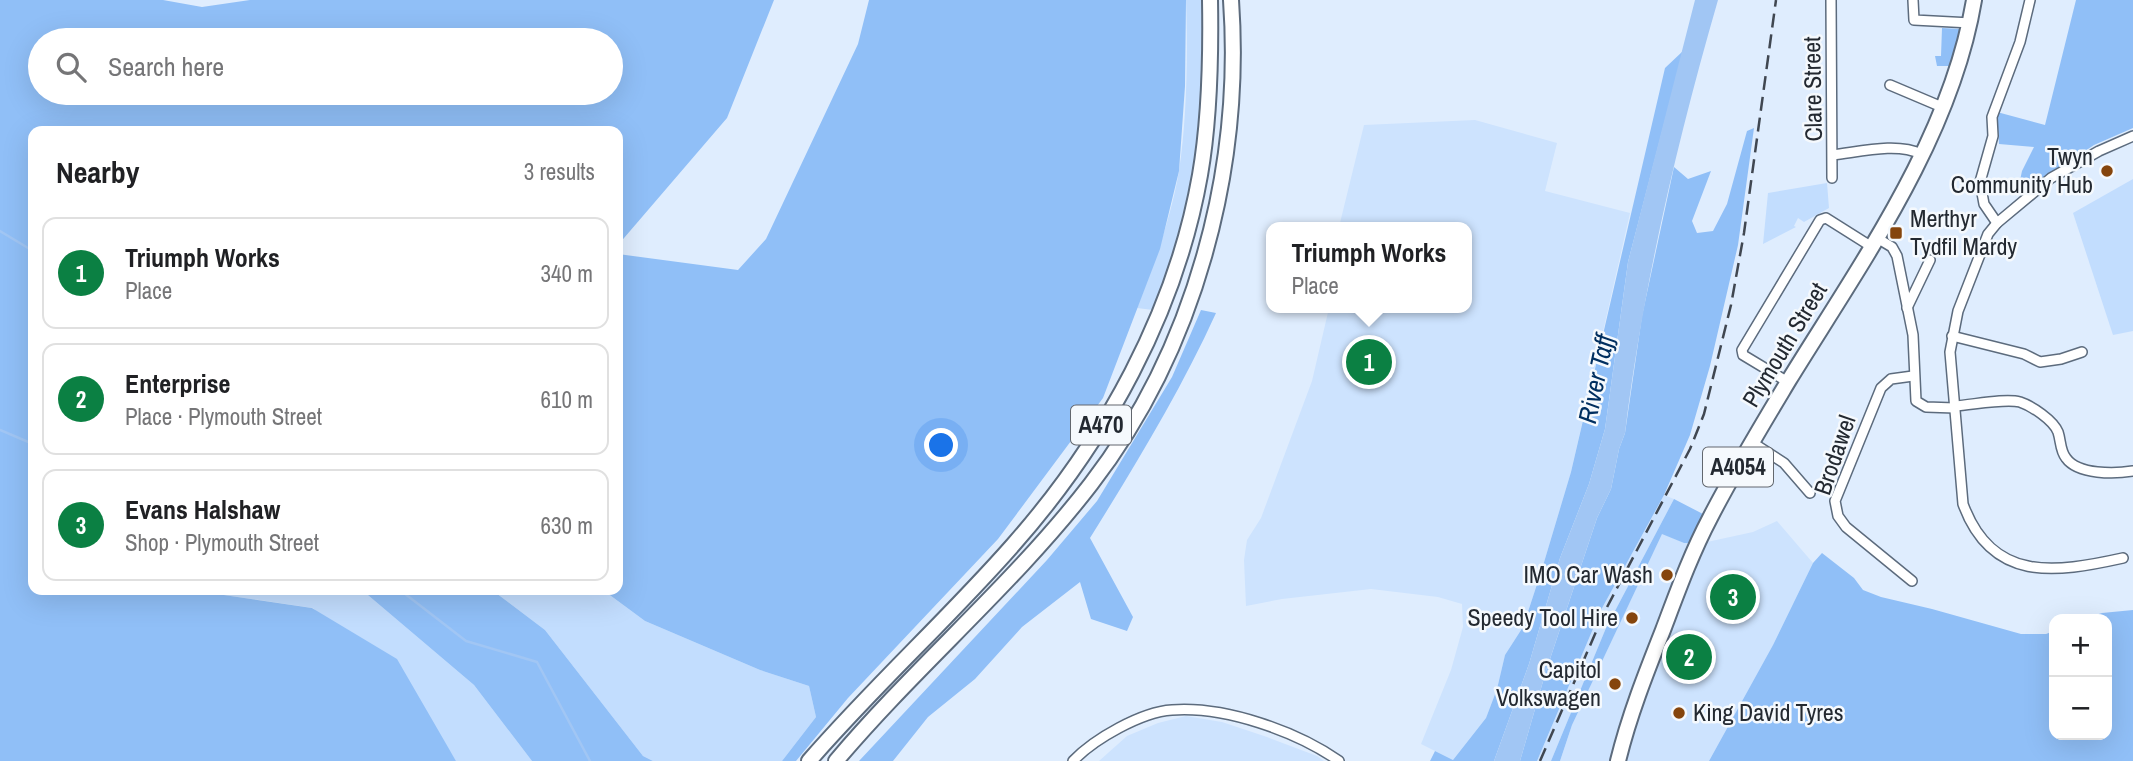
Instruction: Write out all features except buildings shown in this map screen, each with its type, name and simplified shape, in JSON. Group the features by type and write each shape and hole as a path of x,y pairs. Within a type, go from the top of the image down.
{"main road":[{"name":"A470","path":"809,761 1021,536 1074,467 1122,391 1166,296 1200,174 1207,105 1210,0"},
{"name":"A470","path":"836,761 1021,566 1066,514 1092,482 1137,413 1160,370 1194,286 1217,206 1231,105 1231,0"},
{"name":"Plymouth Street","path":"1618,761 1632,713 1701,537 1788,382 1901,197 1955,76 1974,0"}],"street":[{"name":"Clare Street","path":"1831,0 1832,177"},
{"path":"1913,0 1914,20 1970,23"},
{"path":"1997,223 1983,204 1980,182 1993,136 1992,117 2020,42 2030,0"},
{"path":"1890,85 1942,107"},
{"path":"2123,558 2080,568 2028,568 2007,560 1980,537 1970,523 1963,504 1950,352 1958,311 1988,234 1997,223 2051,178 2133,136"},
{"path":"1833,155 1891,149 1921,154"},
{"path":"1788,382 1743,355 1741,350 1820,220 1826,219 1895,251 1913,335 1913,376 1915,398 1919,404 1926,407 1955,407 2021,403 2053,425 2059,434 2062,453 2071,464 2080,468 2115,473 2133,471"},
{"path":"1907,308 1930,260"},
{"path":"1952,336 2024,354 2040,362 2082,352"},
{"name":"Brodawel","path":"1912,581 1846,527 1838,516 1835,501 1881,388 1891,379 1913,376"},
{"path":"1753,443 1784,463 1810,493"},
{"path":"1073,761 1091,745 1120,728 1170,710 1198,710 1270,727 1319,747 1339,761"}],"shaded area":[{"path":"0,0 163,0 202,7 250,0 774,0 727,118 623,239 623,126 28,126 28,595 224,595 312,608 397,659 456,761 0,761"},
{"path":"869,0 1186,0 1185,86 1179,171 1160,249 1103,398 998,539 848,698 796,761 782,761 816,717 809,686 760,670 645,621 610,595 623,595 623,255 738,270 766,239 858,44"},
{"path":"1186,0 1202,0 1200,117 1192,179 1182,224 1153,310 1137,308 1167,223 1179,171 1186,86"},
{"path":"1695,0 1718,0 1663,215 1641,323 1625,433 1611,489 1597,518 1546,671 1520,761 1494,761 1529,664 1560,558 1589,484 1605,429 1628,262"},
{"path":"2076,0 2133,0 2133,128 2094,145 2024,192 2019,185 2022,171 2034,147 1999,144 1997,112 2045,125"},
{"path":"1942,28 1961,29 1950,66 1937,66 1935,56 1941,56"},
{"path":"1683,51 1628,262 1605,429 1589,484 1560,558 1529,664 1494,761 1430,761 1435,751 1453,760 1486,718 1497,689 1505,655 1523,627 1571,472 1665,68"},
{"path":"1475,120 1557,143 1545,191 1630,213 1571,472 1542,569 1523,627 1505,655 1497,689 1486,718 1453,760 1421,744 1451,670 1463,627 1462,604 1438,597 1371,589 1246,606 1244,560 1247,540 1261,518 1312,381 1328,313 1472,313 1472,222 1340,222 1364,125"},
{"path":"1754,128 1738,245 1710,366 1690,435 1664,495 1601,610 1537,761 1520,761 1546,671 1597,518 1611,489 1625,433 1642,316 1674,167 1688,179 1711,171 1692,221 1697,233 1713,231 1727,204 1747,131"},
{"path":"2133,179 2133,331 2113,335 2073,213"},
{"path":"1827,183 1829,208 1804,222 1798,218 1794,226 1796,227 1763,244 1768,193"},
{"path":"1201,310 1216,313 1141,455 1090,538 1133,617 1127,631 1091,619 1080,582 1022,627 975,679 928,717 893,761 859,761 1047,560 1097,501 1172,377"},
{"path":"1664,495 1674,499 1606,628 1551,761 1537,761 1601,610"},
{"path":"1674,499 1703,514 1691,543 1662,534 1572,725 1560,761 1551,761 1606,628"},
{"path":"1777,521 1813,563 1773,645 1709,761 1560,761 1572,725 1662,533 1684,543 1707,542 1753,532"},
{"path":"1822,553 1854,578 1863,590 1881,597 2021,634 2049,633 2049,740 2112,740 2112,614 2099,614 2133,610 2133,761 1709,761 1773,645 1813,563"},
{"path":"224,595 368,595 474,685 532,761 456,761 434,726 313,608"},
{"path":"368,595 499,595 545,630 643,756 653,761 532,761 474,685"},
{"path":"499,595 610,595 645,621 760,670 809,686 816,717 782,761 653,761 643,756 545,630"},
{"path":"1186,716 1222,722 1317,756 1324,761 1099,761 1127,736 1158,723"}],"waterway":[{"path":"0,231 28,248"},
{"path":"0,430 28,442"},
{"path":"406,595 466,641 537,662 590,761"}],"railway":[{"path":"1540,761 1605,611 1690,449 1704,414 1731,305 1744,233 1776,0"}],"place":[{"name":"Twyn Community Hub","path":"2107,171"},
{"name":"Merthyr Tydfil Mardy","path":"1896,233"},
{"name":"Triumph Works","path":"1369,362"},
{"name":"IMO Car Wash","path":"1667,575"},
{"name":"Evans Halshaw","path":"1733,597"},
{"name":"Speedy Tool Hire","path":"1632,618"},
{"name":"Enterprise","path":"1689,657"},
{"name":"Capitol Volkswagen","path":"1615,684"},
{"name":"King David Tyres","path":"1679,713"}],"water label":[{"name":"River Taff","path":"1596,379"}]}
